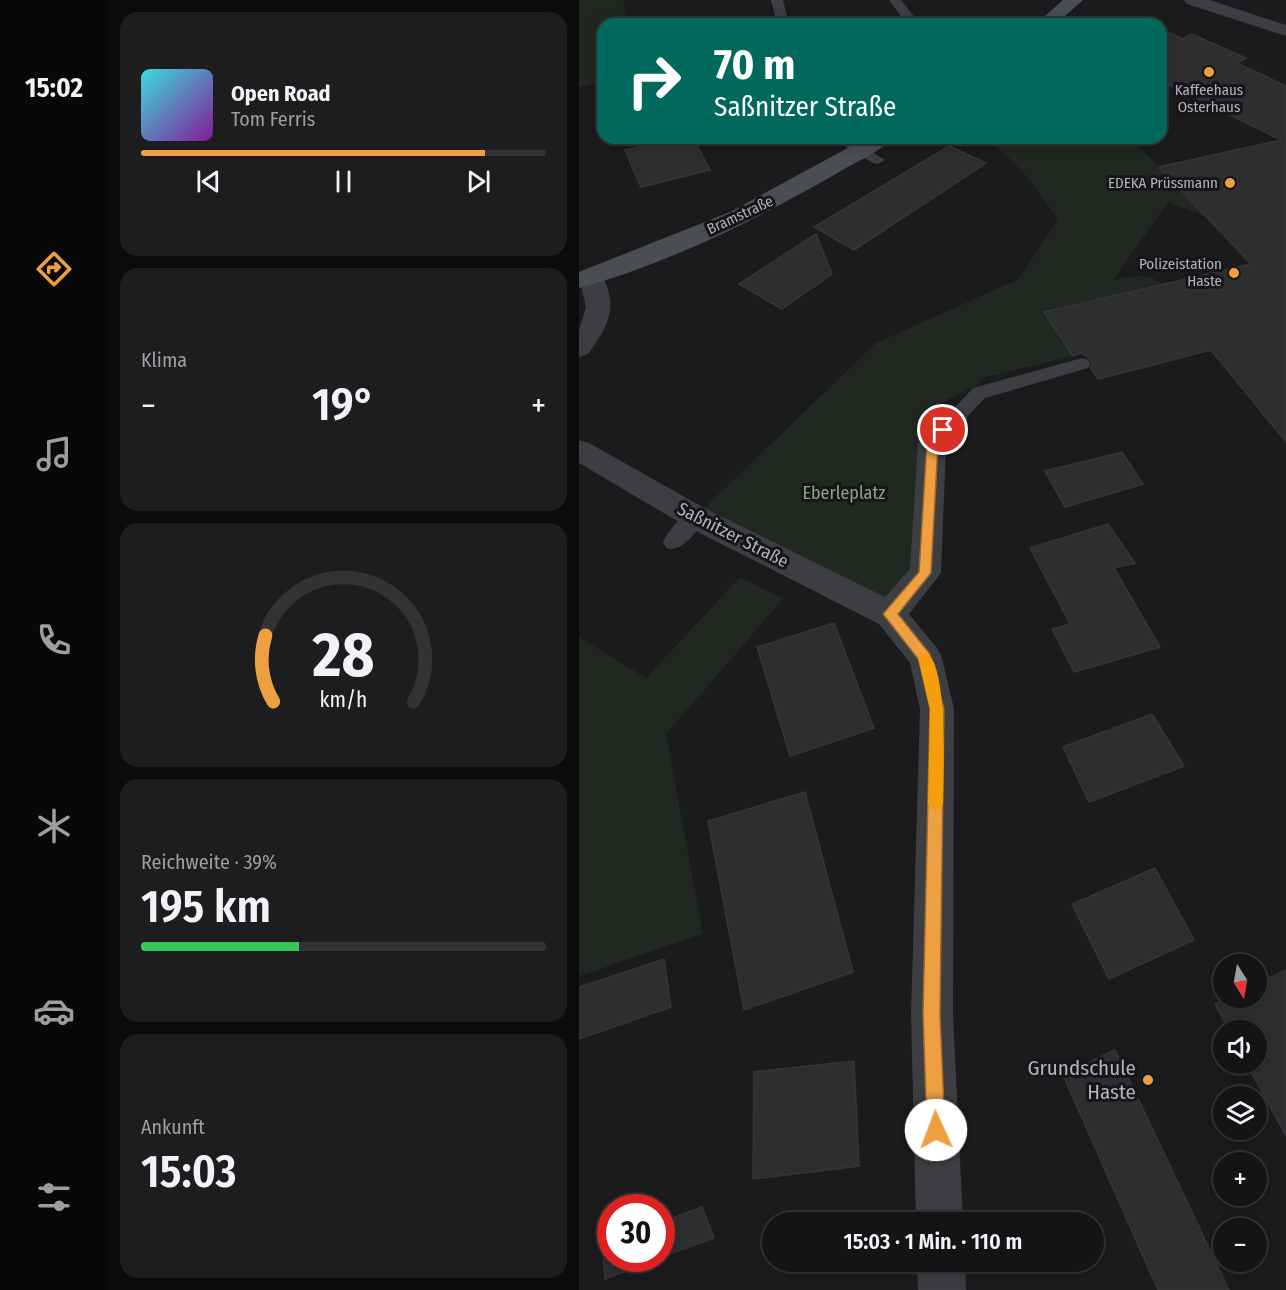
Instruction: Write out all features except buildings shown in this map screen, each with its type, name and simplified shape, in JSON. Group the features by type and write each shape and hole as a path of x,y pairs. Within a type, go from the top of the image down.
{"street":[{"path":"1052,18 1074,0"},
{"path":"1193,0 1286,31"},
{"name":"Bramstraße","path":"585,278 735,218 873,150"},
{"path":"579,348 594,329 601,309 585,278"},
{"path":"890,614 925,573 932,442 954,418"},
{"name":"Saßnitzer Straße","path":"579,450 695,517 890,614 925,658 937,709 932,1014 939,1212"},
{"path":"941,1272 942,1290"}],"lane":[{"path":"777,0 782,18"},
{"path":"895,0 898,7 909,18"},
{"path":"856,144 873,150"},
{"path":"954,418 979,393 1082,364"},
{"path":"673,542 695,517"}],"green space":[{"path":"579,0 623,0 626,18 597,18 597,83 579,87"},
{"name":"Eberleplatz","path":"991,144 1136,144 1207,217 1168,202 1113,280 1145,276 1157,280 1162,285 1044,312 1073,356 981,378 979,384 933,407 925,573 890,614 695,517 876,343 1019,279 1058,219 1015,163"},
{"path":"740,577 783,599 666,734 703,934 579,976 579,637 646,678"}],"slow traffic":[{"path":"925,658 937,709 935,803"}],"place":[{"name":"Kaffeehaus Osterhaus","path":"1209,72"},
{"name":"EDEKA Prüssmann","path":"1230,183"},
{"name":"Polizeistation Haste","path":"1234,273"},
{"name":"Grundschule Haste","path":"1148,1080"}],"route":[{"path":"936,1130 932,1014 937,709 925,658 890,614 925,573 932,442 943,430"}]}
